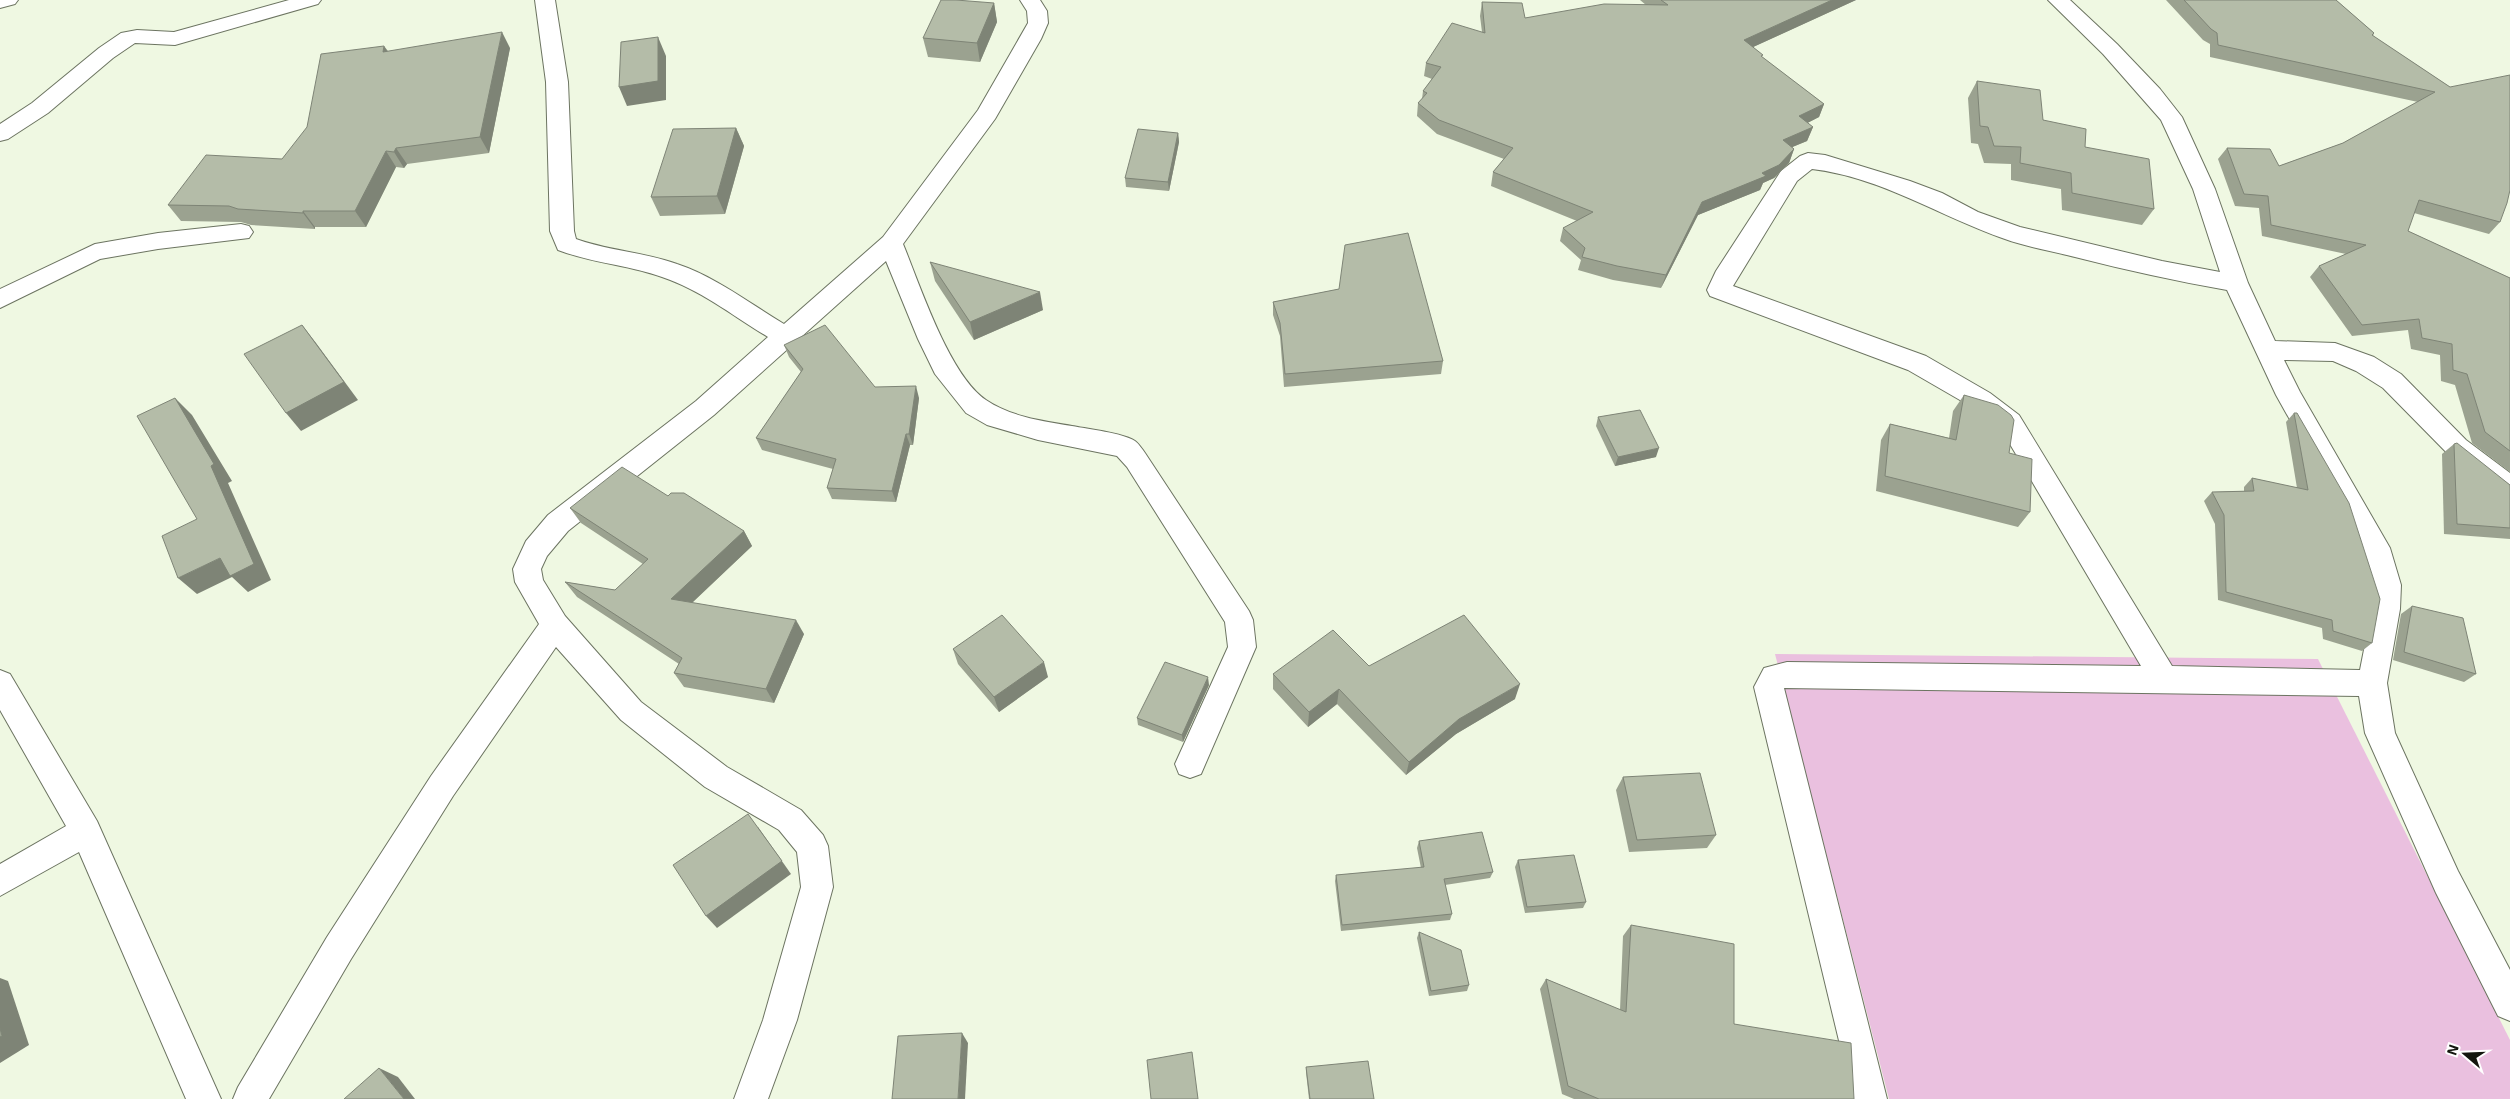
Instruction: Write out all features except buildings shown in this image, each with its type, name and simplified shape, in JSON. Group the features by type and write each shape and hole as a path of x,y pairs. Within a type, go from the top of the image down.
{"street":[{"path":"0,2 8,0"},
{"path":"0,134 40,108 106,53 128,38 137,36 175,39 311,0"},
{"path":"545,0 557,82 562,231 566,244 581,250 668,269 708,289 787,337"},
{"path":"751,1099 780,1020 817,887 812,846 790,820 716,777 631,711 555,625 529,582 526,569 536,549 558,523 705,408 891,243 987,114 1031,39 1038,23 1037,11 1030,0"},
{"path":"2058,0 2110,49 2152,94 2170,117 2204,189 2236,283 2268,350 2290,395 2376,548 2387,585 2372,683 2380,733 2446,882 2510,1004"},
{"path":"2164,679 2010,422 1981,400 1917,362 1719,290 1724,277 1789,176 1808,161 1825,163 1902,186 1934,199 1970,218 2024,237 2162,270 2236,283"},
{"path":"0,298 96,252 158,241 242,232"},
{"path":"891,243 930,339 948,374 974,406 1005,421 1125,448 1136,460 1239,620 1242,647 1190,764"},
{"path":"2268,350 2335,352 2365,364 2392,381 2456,447 2510,488"},
{"path":"250,1099 340,948 442,786 555,625"},
{"path":"1870,1099 1769,687 1774,677 1787,675 2372,683"},
{"path":"0,683 86,831 204,1099"},
{"path":"0,881 86,831"}],"shaded area":[{"path":"1775,654 2318,659 2510,1040 2510,1099 1889,1099"}]}
